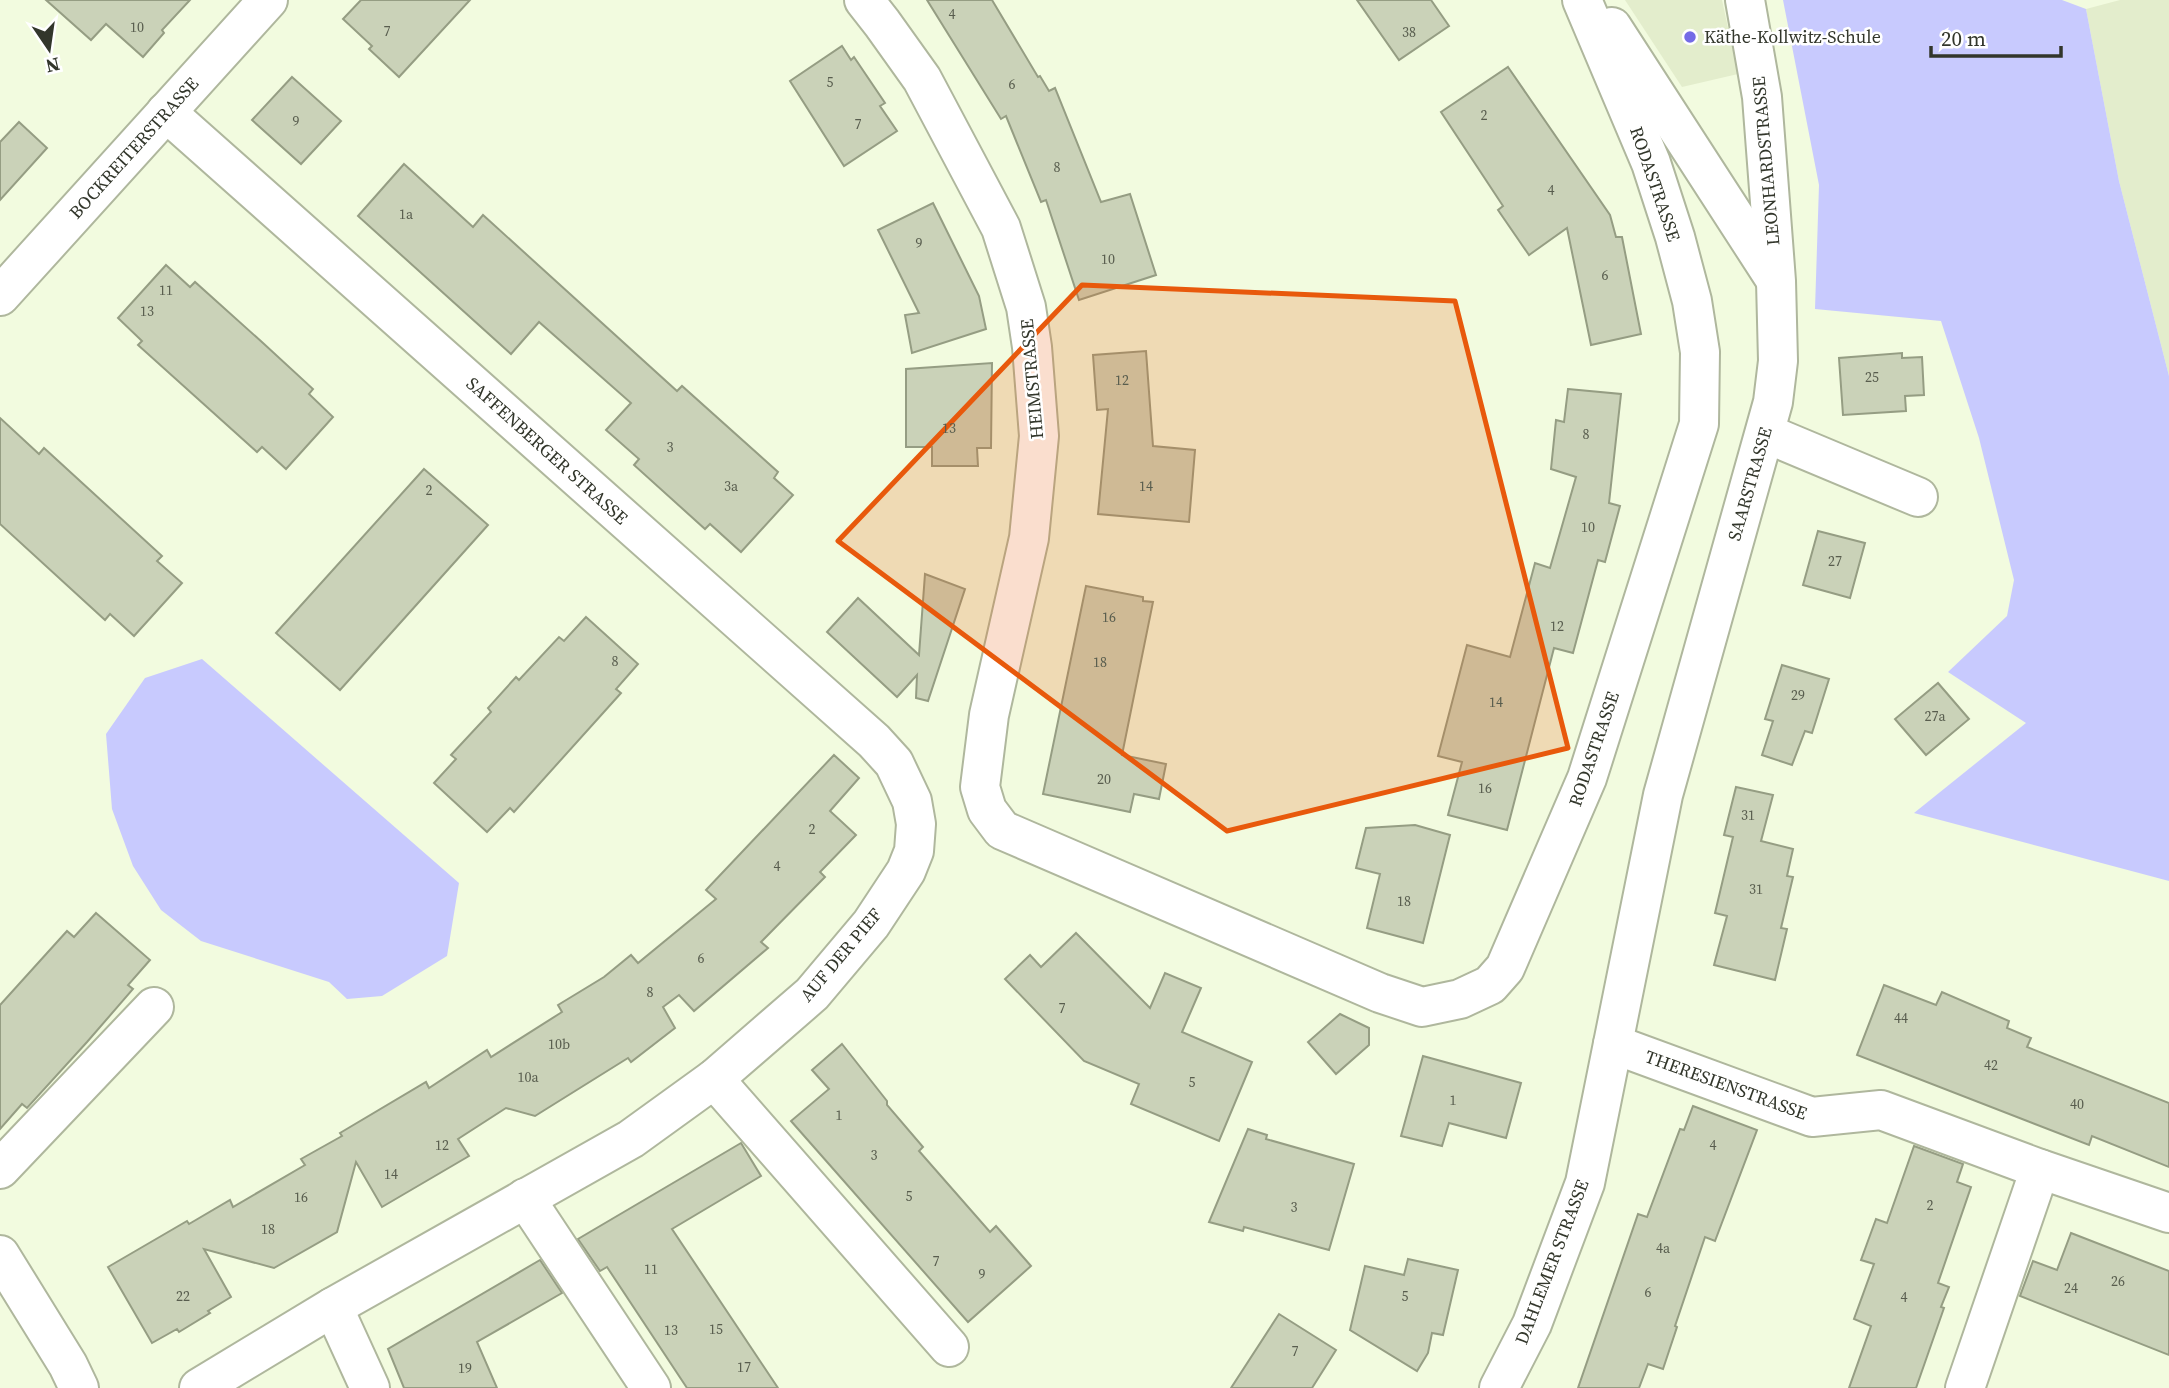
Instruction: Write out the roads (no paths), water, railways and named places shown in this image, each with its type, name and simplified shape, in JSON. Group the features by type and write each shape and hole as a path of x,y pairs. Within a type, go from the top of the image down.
{"street":[{"name":"BOCKREITERSTRASSE","path":"0,296 268,0"},
{"name":"HEIMSTRASSE","path":"864,0 922,79 1001,229 1026,307 1039,436 1029,538 989,715 980,787 987,810 1002,831"},
{"name":"RODASTRASSE","path":"1002,831 1380,993 1422,1007 1460,999 1490,985 1506,968 1587,778 1699,424 1700,352 1692,301 1675,237 1651,163 1581,0"},
{"path":"1594,0 1776,281"},
{"name":"LEONHARDSTRASSE","path":"1745,0 1762,97 1776,281"},
{"name":"SAFFENBERGER STRASSE","path":"166,112 873,741 894,764 912,801"},
{"name":"SAARSTRASSE","path":"1616,1027 1663,795 1773,402 1777,361 1776,281"},
{"path":"1765,433 1918,497"},
{"name":"AUF DER PIEF","path":"199,1388 333,1307 631,1139 714,1079 813,994 871,924 906,871 914,851 916,824 912,801"},
{"path":"0,1169 153,1007"},
{"name":"THERESIENSTRASSE","path":"1616,1027 1812,1117 1881,1110 2169,1213"},
{"name":"DAHLEMER STRASSE","path":"1499,1388 1532,1324 1585,1183 1616,1027"},
{"path":"714,1079 949,1347"},
{"path":"1965,1388 2040,1169"},
{"path":"525,1198 651,1388"},
{"path":"0,1255 79,1388"},
{"path":"333,1307 370,1388"}],"place":[{"name":"Käthe-Kollwitz-Schule","path":"1690,37"}]}
